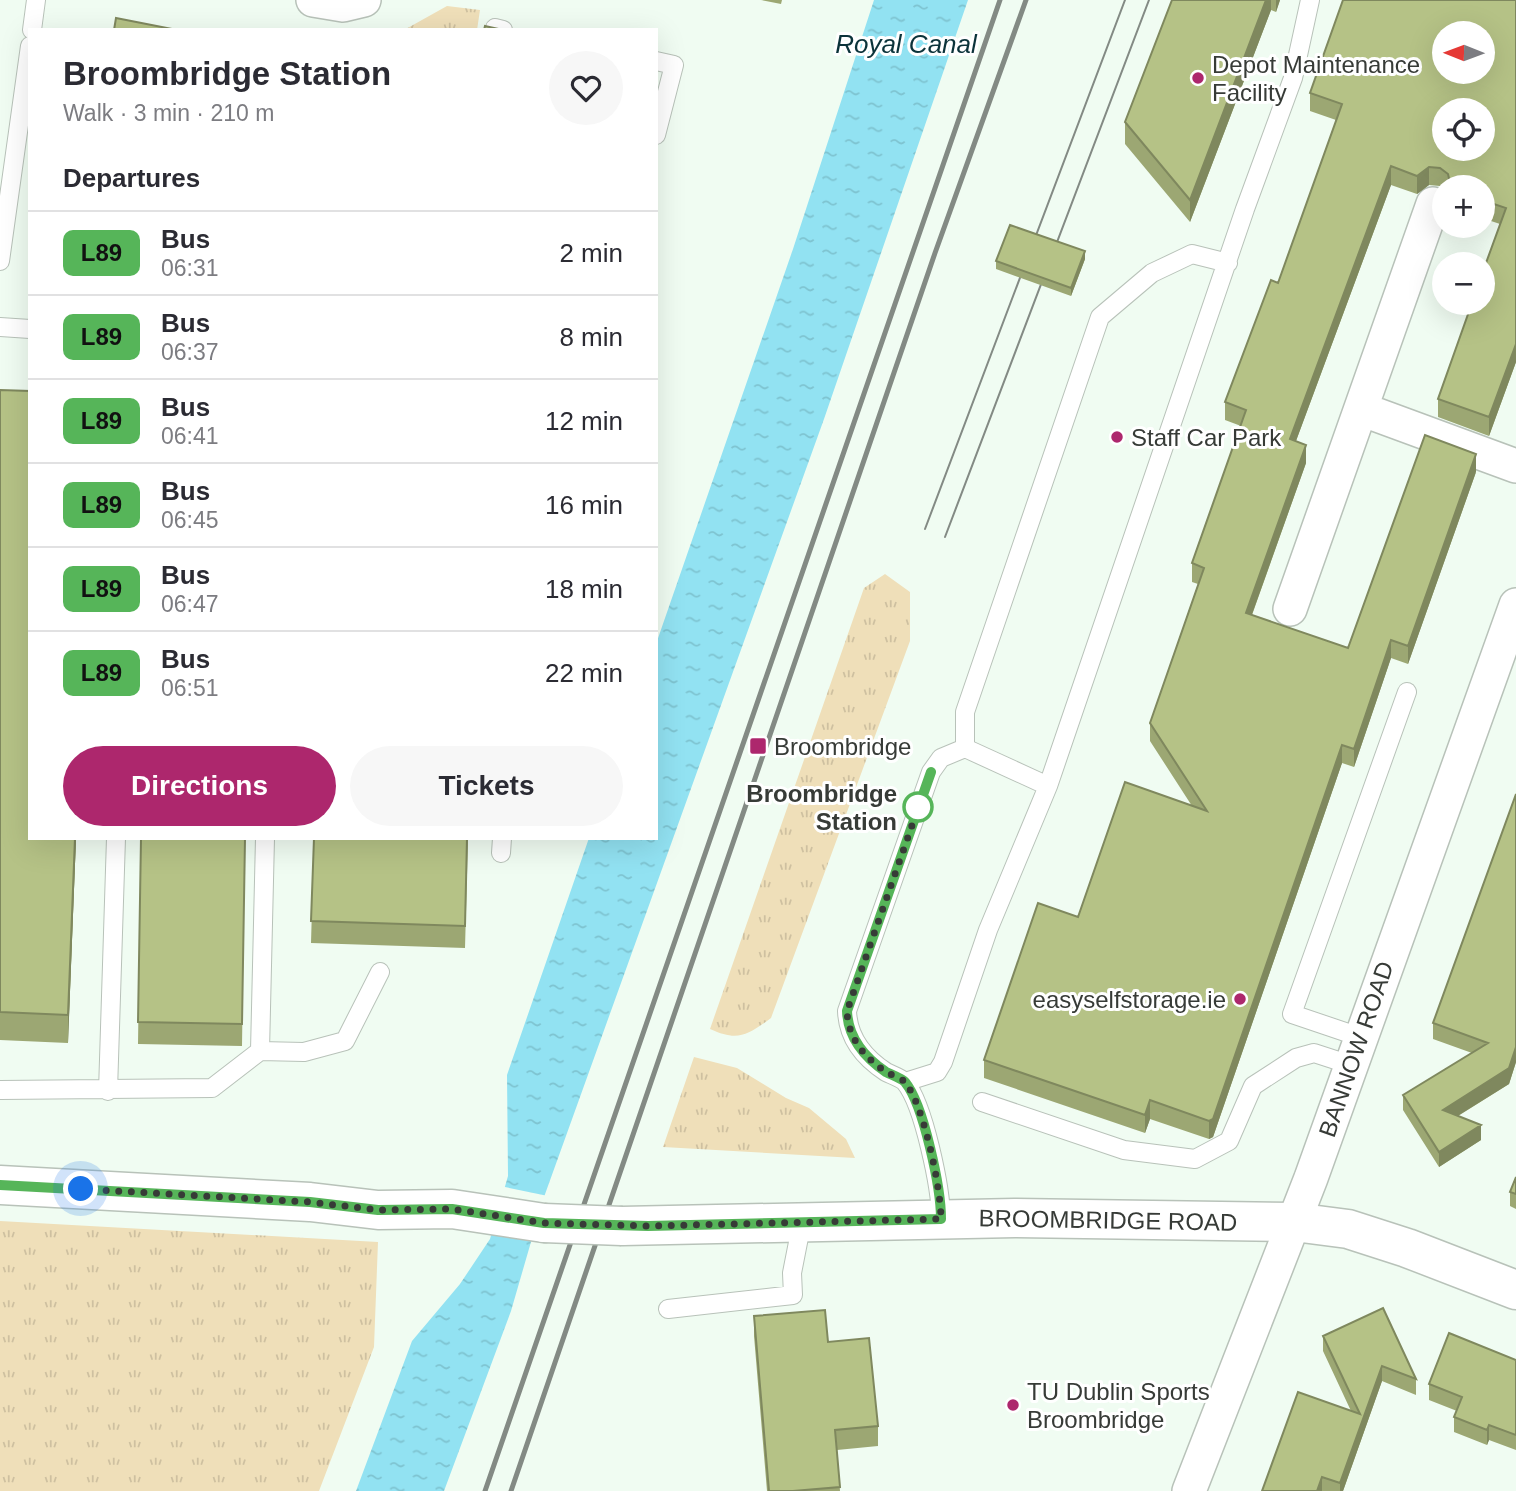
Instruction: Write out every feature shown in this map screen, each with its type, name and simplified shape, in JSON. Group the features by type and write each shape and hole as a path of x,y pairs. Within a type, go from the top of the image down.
{"street":[{"path":"313,0 343,5 364,0"},
{"path":"1290,609 1432,207"},
{"path":"1361,409 1516,466"},
{"name":"BANNOW ROAD","path":"1189,1491 1294,1222 1516,605"},
{"name":"BROOMBRIDGE ROAD","path":"0,1185 310,1202 378,1210 452,1209 544,1223 635,1226 941,1219 1294,1222 1349,1229 1516,1290"}],"lane":[{"path":"32,28 36,0"},
{"path":"905,1082 937,1072 943,1062 988,930 1048,786 1293,78 1310,0"},
{"path":"0,261 28,60"},
{"path":"658,61 674,65 658,127"},
{"path":"965,748 965,712 1100,317 1152,274 1192,254 1228,263"},
{"path":"0,327 28,330"},
{"path":"1356,1051 1292,1014 1407,692"},
{"path":"941,1219 941,1194 918,1110 905,1082 869,1058 851,1037 847,1011 931,772 941,758 965,748 1048,786"},
{"path":"108,1091 116,840"},
{"path":"260,1051 265,840"},
{"path":"0,1090 212,1088 260,1051 304,1052 345,1041 380,972"},
{"path":"982,1102 1124,1150 1195,1159 1229,1141 1253,1086 1296,1058 1314,1053 1356,1051"},
{"path":"668,1309 793,1295 792,1273 802,1222"}],"green space":[{"path":"447,6 480,10 477,28 408,28"},
{"path":"885,574 910,592 910,641 771,1018 742,1035 720,1033 710,1029 864,588"},
{"path":"694,1057 737,1068 786,1098 809,1108 846,1139 855,1158 663,1147"},
{"path":"0,1221 378,1242 374,1347 319,1491 0,1491"}],"water":[{"name":"Royal Canal","path":"874,0 968,0 824,419 544,1197 511,1311 444,1491 356,1491 412,1341 460,1284 490,1239 508,1176 507,1075 588,840 658,840 658,638 793,249"}],"pier":[{"path":"500,1186 548,1196 536,1241 488,1230"}],"building":[{"name":"Depot Maintenance Facility","path":"1172,0 1266,0 1190,200 1125,122"},
{"path":"1343,0 1516,0 1516,344 1489,417 1438,399 1468,315 1495,315 1495,252 1490,252 1506,208 1495,204 1495,175 1448,175 1440,168 1429,167 1417,176 1391,166 1290,439 1306,445 1246,613 1348,648 1425,435 1476,454 1408,646 1391,640 1354,749 1342,745 1213,1119 1209,1121 1150,1100 1145,1115 984,1060 1038,903 1078,917 1125,782 1207,811 1150,723 1204,568 1192,563 1246,410 1225,402 1271,280 1278,283 1342,104 1310,93"},
{"path":"116,18 167,28 114,28"},
{"path":"1010,225 1085,251 1071,288 996,261"},
{"path":"0,390 28,391 28,840 75,840 68,1015 0,1012"},
{"path":"1516,794 1516,1047 1509,1068 1443,1110 1481,1125 1439,1152 1403,1095 1488,1043 1433,1023"},
{"path":"141,840 245,840 242,1024 138,1022"},
{"path":"314,840 467,840 465,926 311,921"},
{"path":"1516,1177 1516,1194 1510,1192"},
{"path":"1383,1308 1416,1379 1382,1366 1340,1483 1322,1477 1317,1491 1262,1491 1298,1392 1360,1414 1323,1336"},
{"path":"825,1310 828,1342 869,1338 878,1426 835,1430 840,1487 769,1491 754,1316"},
{"path":"1449,1333 1516,1360 1516,1435 1489,1425 1487,1430 1454,1417 1462,1397 1429,1384"}],"tram line":[{"path":"925,529 1125,0"},
{"path":"945,537 1149,0"}],"railway":[{"path":"485,1491 1000,0"},
{"path":"511,1491 935,253 1026,0"}],"bus line":[{"name":"L89","path":"0,1185 310,1202 378,1210 452,1209 544,1223 648,1226 941,1219 941,1194 929,1147 918,1110 905,1082 869,1058 851,1037 847,1025 847,1011 931,772"}],"place":[{"name":"Depot Maintenance Facility","path":"1198,78"},
{"name":"Staff Car Park","path":"1117,437"},
{"name":"Broombridge","path":"758,746"},
{"name":"Broombridge Station","path":"918,807"},
{"name":"easyselfstorage.ie","path":"1240,999"},
{"name":"TU Dublin Sports Broombridge","path":"1013,1405"}],"route":[{"path":"81,1189 310,1202 378,1210 452,1209 544,1223 648,1226 941,1219 941,1194 929,1147 918,1110 905,1082 869,1058 851,1037 847,1025 847,1011 922,797 918,807"}]}
